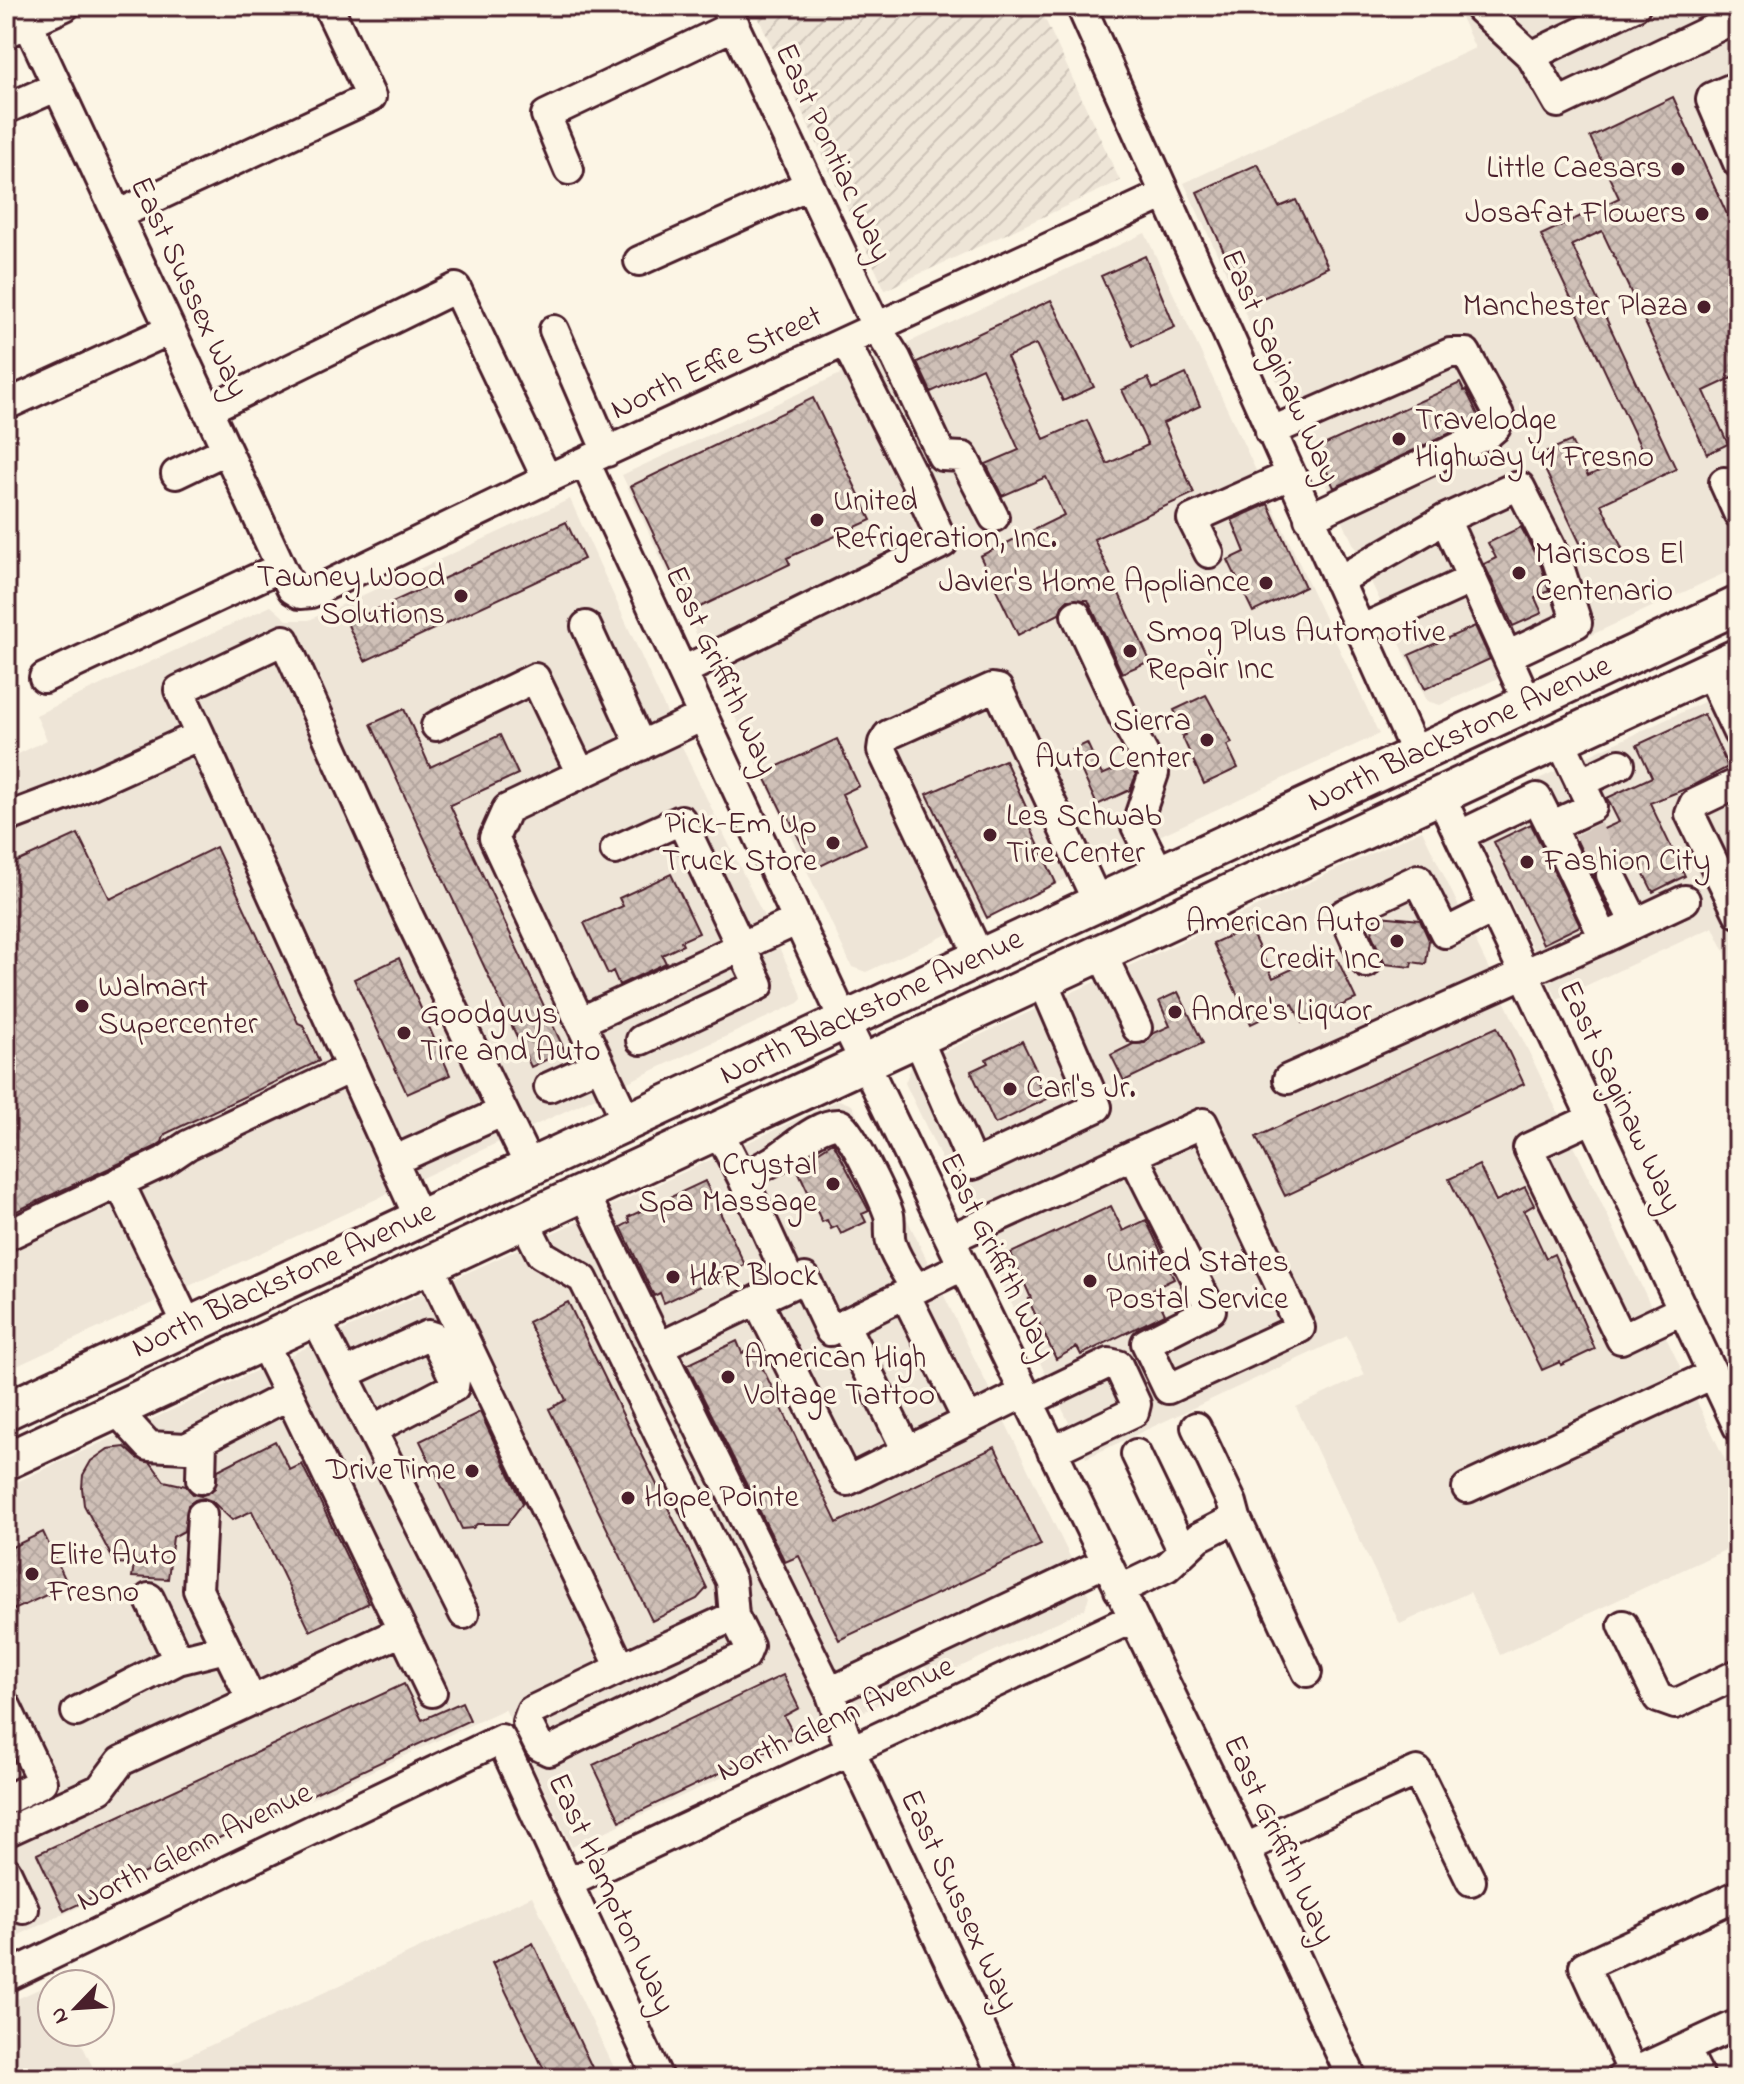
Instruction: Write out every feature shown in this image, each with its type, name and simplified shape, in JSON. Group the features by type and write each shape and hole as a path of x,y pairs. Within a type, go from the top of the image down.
{"main road":[{"name":"North Blackstone Avenue","path":"6,1411 1738,605"},
{"name":"North Blackstone Avenue","path":"6,1461 1723,664"},
{"path":"1440,795 1436,782 1441,771 1457,759 1513,733 1523,719 1528,703"},
{"path":"1280,869 1315,831 1410,782 1419,770 1417,756"},
{"path":"42,1444 56,1422 77,1402 172,1358 182,1344 188,1326"}],"street":[{"path":"18,21 65,6"},
{"path":"117,215 371,97 328,6"},
{"name":"East Saginaw Way","path":"1081,6 1163,195 1417,756"},
{"path":"1531,56 1635,6"},
{"path":"1482,7 1531,56 1558,103 1732,14"},
{"path":"569,170 546,115 734,13"},
{"name":"East Pontiac Way","path":"734,13 809,185 942,456 963,457 994,517"},
{"name":"East Sussex Way","path":"18,21 56,87 281,567 292,589 300,594"},
{"path":"1738,86 1711,100 1738,163"},
{"path":"6,109 56,87"},
{"path":"639,261 809,185"},
{"name":"North Effie Street","path":"300,594 311,593 547,479 1163,195"},
{"path":"207,410 456,288 547,479"},
{"path":"6,405 170,330"},
{"name":"East Griffith Way","path":"554,330 596,457 703,716 844,1020 1245,1848 1352,2078"},
{"path":"683,671 943,543 846,343"},
{"path":"1270,432 1450,353 1466,353 1499,415 1496,427 1489,433 1309,518"},
{"path":"176,474 226,450"},
{"path":"1209,553 1192,519 1290,475"},
{"path":"1724,482 1738,513"},
{"path":"1338,581 1445,519 1520,487 1557,560 1577,623 1507,656"},
{"path":"1445,519 1528,703"},
{"path":"44,678 281,567"},
{"path":"1360,630 1470,580"},
{"path":"1076,615 1123,716 1154,773 1136,826 1160,874"},
{"path":"586,626 641,746"},
{"path":"419,1218 179,690 284,640 407,913 530,1167"},
{"path":"1723,664 1738,733"},
{"path":"436,726 535,678 581,774"},
{"path":"980,958 882,750 888,735 992,688 998,689 1098,903"},
{"path":"627,1122 494,838 507,809 703,716"},
{"path":"6,818 67,795 200,735"},
{"path":"1551,826 1584,820 1592,807 1560,740"},
{"path":"1580,783 1620,764"},
{"path":"1485,774 1503,813"},
{"path":"1738,783 1694,804 1690,814 1738,913"},
{"name":"East Saginaw Way","path":"1440,795 1738,1427"},
{"path":"1460,835 1537,798 1604,938"},
{"path":"615,850 681,820 759,985 641,1040"},
{"path":"1611,875 1635,923"},
{"path":"1366,963 1344,914 1418,879 1445,933 1493,909"},
{"path":"1288,1079 1685,900"},
{"path":"580,1022 798,920"},
{"path":"1101,952 1137,1028"},
{"path":"917,1037 973,1165 1097,1107 1042,979"},
{"path":"549,1087 600,1064"},
{"path":"6,1236 351,1068"},
{"path":"393,1161 502,1112"},
{"path":"1591,1119 1528,1148 1621,1339 1682,1310"},
{"path":"950,1239 1133,1155 1203,1123 1300,1328 1168,1389 1146,1343 1211,1310 1133,1155"},
{"path":"742,1177 772,1162 796,1143 828,1126 845,1126 889,1215 890,1243 968,1421"},
{"path":"718,1130 791,1284"},
{"path":"119,1182 188,1326"},
{"name":"East Sussex Way","path":"584,1192 830,1692 851,1752 1004,2078"},
{"path":"524,1220 541,1254 583,1279 731,1581 734,1616 749,1646 745,1656 549,1751 539,1746 527,1722 531,1711 734,1616"},
{"path":"429,1265 621,1668"},
{"path":"659,1347 805,1278 830,1331 963,1266"},
{"path":"757,1300 847,1481 968,1421 1109,1363 1118,1365 1136,1404 1134,1412 1052,1451"},
{"path":"315,1317 464,1614"},
{"path":"844,1324 907,1451"},
{"path":"344,1374 428,1335 434,1337 455,1380 454,1387 372,1430"},
{"path":"263,1342 432,1692"},
{"path":"1467,1488 1713,1374"},
{"path":"116,1410 149,1446 186,1448 289,1395"},
{"path":"1196,1427 1307,1672"},
{"path":"201,1479 202,1440"},
{"path":"1136,1454 1183,1552"},
{"path":"202,1515 198,1590 252,1701"},
{"path":"1119,1590 1167,1567 1199,1537 1236,1518"},
{"path":"830,1692 1106,1562"},
{"path":"149,1598 178,1660"},
{"name":"North Glenn Avenue","path":"568,1883 1133,1618"},
{"path":"1623,1625 1658,1698 1675,1704 1738,1674"},
{"path":"6,1832 100,1789 121,1761 402,1631"},
{"path":"76,1712 178,1660 226,1648"},
{"path":"6,1706 42,1782 6,1800"},
{"name":"North Glenn Avenue","path":"6,1977 501,1739"},
{"name":"East Hampton Way","path":"501,1739 658,2078"},
{"path":"1245,1848 1417,1771 1471,1881"},
{"path":"6,1871 24,1909"},
{"path":"1738,1895 1584,1966 1627,2075 1738,2024"},
{"path":"1685,2049 1700,2078"}],"shaded area":[{"path":"753,6 1039,6 1120,181 885,290"},
{"path":"1456,6 1738,6 1738,567 1440,705 1427,701 1184,183 1475,48"},
{"path":"1145,233 1379,734 866,972 852,967 622,475"},
{"path":"570,499 690,764 802,999 6,1371 6,760 47,740 36,715 271,606 287,620 309,620"},
{"path":"1738,686 1738,979 1713,927 1557,999 1471,819 1474,809"},
{"path":"1422,830 1738,1487 1738,1544 1500,1655 1470,1592 1400,1624 1296,1407 1365,1375 1347,1336 1086,1458 905,1083 911,1067"},
{"path":"839,1100 852,1105 1089,1596 1085,1609 572,1847 505,1709 6,1941 6,1487"},
{"path":"532,1896 619,2078 140,2078"},
{"path":"36,1990 36,2048 84,2048 98,2078 6,2078 6,2004"}],"building":[{"path":"1673,97 1738,238 1738,375 1704,391 1728,444 1707,454 1602,231 1572,245 1676,469 1601,504 1622,548 1589,562 1538,455 1571,441 1588,476 1643,452 1541,235 1619,198 1590,137"},
{"path":"1258,164 1279,207 1296,200 1328,267 1248,305 1197,192"},
{"path":"1145,256 1175,327 1133,346 1101,276"},
{"path":"1051,300 1094,387 1063,401 1036,344 1007,357 1044,439 1087,420 1107,464 1148,445 1122,390 1148,378 1153,389 1186,374 1200,406 1163,423 1194,493 1094,539 1150,661 1122,673 1088,600 1068,600 1059,614 1018,635 980,556 1064,515 1046,477 1002,496 986,464 1019,450 982,368 931,392 917,362"},
{"name":"Travelodge Highway 41 Fresno","path":"1460,383 1480,419 1334,488 1317,448"},
{"path":"813,398 871,520 787,558 790,564 690,612 631,486"},
{"path":"1268,504 1305,587 1253,612 1228,560 1245,552 1232,520"},
{"path":"566,522 584,559 365,661 347,623"},
{"path":"1521,527 1541,566 1549,591 1535,598 1542,613 1513,626 1484,564 1496,558 1488,543"},
{"path":"1475,626 1490,659 1425,689 1409,655"},
{"path":"1206,695 1232,743 1227,745 1238,768 1204,784 1174,710"},
{"path":"404,709 430,767 500,735 518,774 450,805 565,1051 531,1067 371,724"},
{"path":"1704,714 1728,767 1650,803 1685,876 1653,892 1641,868 1629,873 1621,861 1611,858 1597,865 1595,879 1577,841 1619,822 1607,798 1652,777 1637,745"},
{"path":"837,739 859,786 842,794 866,844 814,869 763,773"},
{"path":"1087,743 1102,775 1129,763 1136,775 1130,790 1097,805 1072,750"},
{"name":"Les Schwab Tire Center","path":"1005,760 1030,816 1026,818 1056,883 987,918 927,794"},
{"path":"1531,824 1580,926 1543,944 1494,842"},
{"name":"Walmart Supercenter","path":"78,834 110,899 216,847 298,1023 303,1025 319,1061 165,1134 162,1142 155,1147 6,1216 6,867"},
{"path":"671,874 699,933 662,955 666,963 619,985 613,971 608,974 584,923 623,906 619,898"},
{"path":"1379,916 1420,920 1429,940 1426,964 1412,962 1411,967 1385,964 1372,935 1374,919"},
{"path":"1249,927 1273,978 1333,950 1356,999 1302,1023 1293,1004 1251,1024 1213,943"},
{"path":"399,958 450,1075 407,1094 354,979"},
{"path":"1178,992 1203,1043 1124,1081 1111,1055 1133,1044 1145,1043 1152,1034 1170,1026 1159,1001"},
{"path":"1497,1027 1524,1084 1285,1196 1256,1137"},
{"name":"Carl's Jr.","path":"1022,1041 1047,1099 995,1124 971,1071 988,1063 986,1059"},
{"path":"833,1142 869,1211 862,1214 866,1222 841,1234 837,1226 831,1229 827,1220 822,1222 796,1166"},
{"path":"1479,1165 1496,1201 1525,1187 1534,1205 1524,1211 1546,1258 1554,1254 1595,1349 1542,1370 1449,1179"},
{"path":"705,1181 745,1265 664,1303 660,1293 654,1296 621,1227 630,1222 628,1217"},
{"path":"1111,1206 1123,1231 1146,1220 1174,1279 1153,1289 1165,1314 1081,1355 1077,1347 1056,1359 1011,1253"},
{"name":"Hope Pointe","path":"568,1302 707,1588 697,1599 652,1621 549,1409 566,1400 528,1322"},
{"path":"737,1341 742,1353 753,1348 837,1523 995,1447 1041,1545 839,1640 799,1556 785,1562 687,1365"},
{"name":"DriveTime","path":"480,1412 523,1503 507,1524 477,1524 473,1528 462,1529 420,1441"},
{"path":"275,1441 290,1470 302,1464 369,1603 310,1631 252,1511 232,1520 212,1501 204,1498 188,1505 184,1531 173,1537 168,1579 132,1577 134,1564 115,1563 84,1505 83,1475 91,1461 108,1449 125,1447 137,1458 151,1463 164,1481 186,1486 193,1494 201,1496 215,1488 218,1470"},
{"path":"43,1532 68,1585 14,1610 6,1592 6,1550"},
{"path":"783,1675 799,1708 784,1716 795,1737 620,1821 593,1765"},
{"path":"404,1684 422,1720 462,1702 470,1720 64,1911 37,1854"},
{"path":"533,1943 597,2078 548,2078 492,1963"}],"tunnel":[{"path":"1588,829 1611,875"}],"place":[{"name":"Little Caesars","path":"1678,169"},
{"name":"Josafat Flowers","path":"1702,214"},
{"name":"Manchester Plaza","path":"1704,307"},
{"name":"Travelodge Highway 41 Fresno","path":"1399,439"},
{"name":"United Refrigeration, Inc.","path":"817,520"},
{"name":"Mariscos El Centenario","path":"1519,573"},
{"name":"Javier's Home Appliance","path":"1266,583"},
{"name":"Tawney Wood Solutions","path":"461,596"},
{"name":"Smog Plus Automotive Repair Inc","path":"1130,651"},
{"name":"Sierra Auto Center","path":"1207,740"},
{"name":"Les Schwab Tire Center","path":"990,835"},
{"name":"Pick-Em Up Truck Store","path":"833,843"},
{"name":"Fashion City","path":"1527,862"},
{"name":"American Auto Credit Inc","path":"1397,941"},
{"name":"Walmart Supercenter","path":"82,1006"},
{"name":"Andre's Liquor","path":"1175,1012"},
{"name":"Goodguys Tire and Auto","path":"404,1033"},
{"name":"Carl's Jr.","path":"1010,1089"},
{"name":"Crystal Spa Massage","path":"833,1184"},
{"name":"H&R Block","path":"673,1277"},
{"name":"United States Postal Service","path":"1090,1281"},
{"name":"American High Voltage Tattoo","path":"728,1377"},
{"name":"DriveTime","path":"472,1471"},
{"name":"Hope Pointe","path":"628,1498"},
{"name":"Elite Auto Fresno","path":"32,1574"}]}
